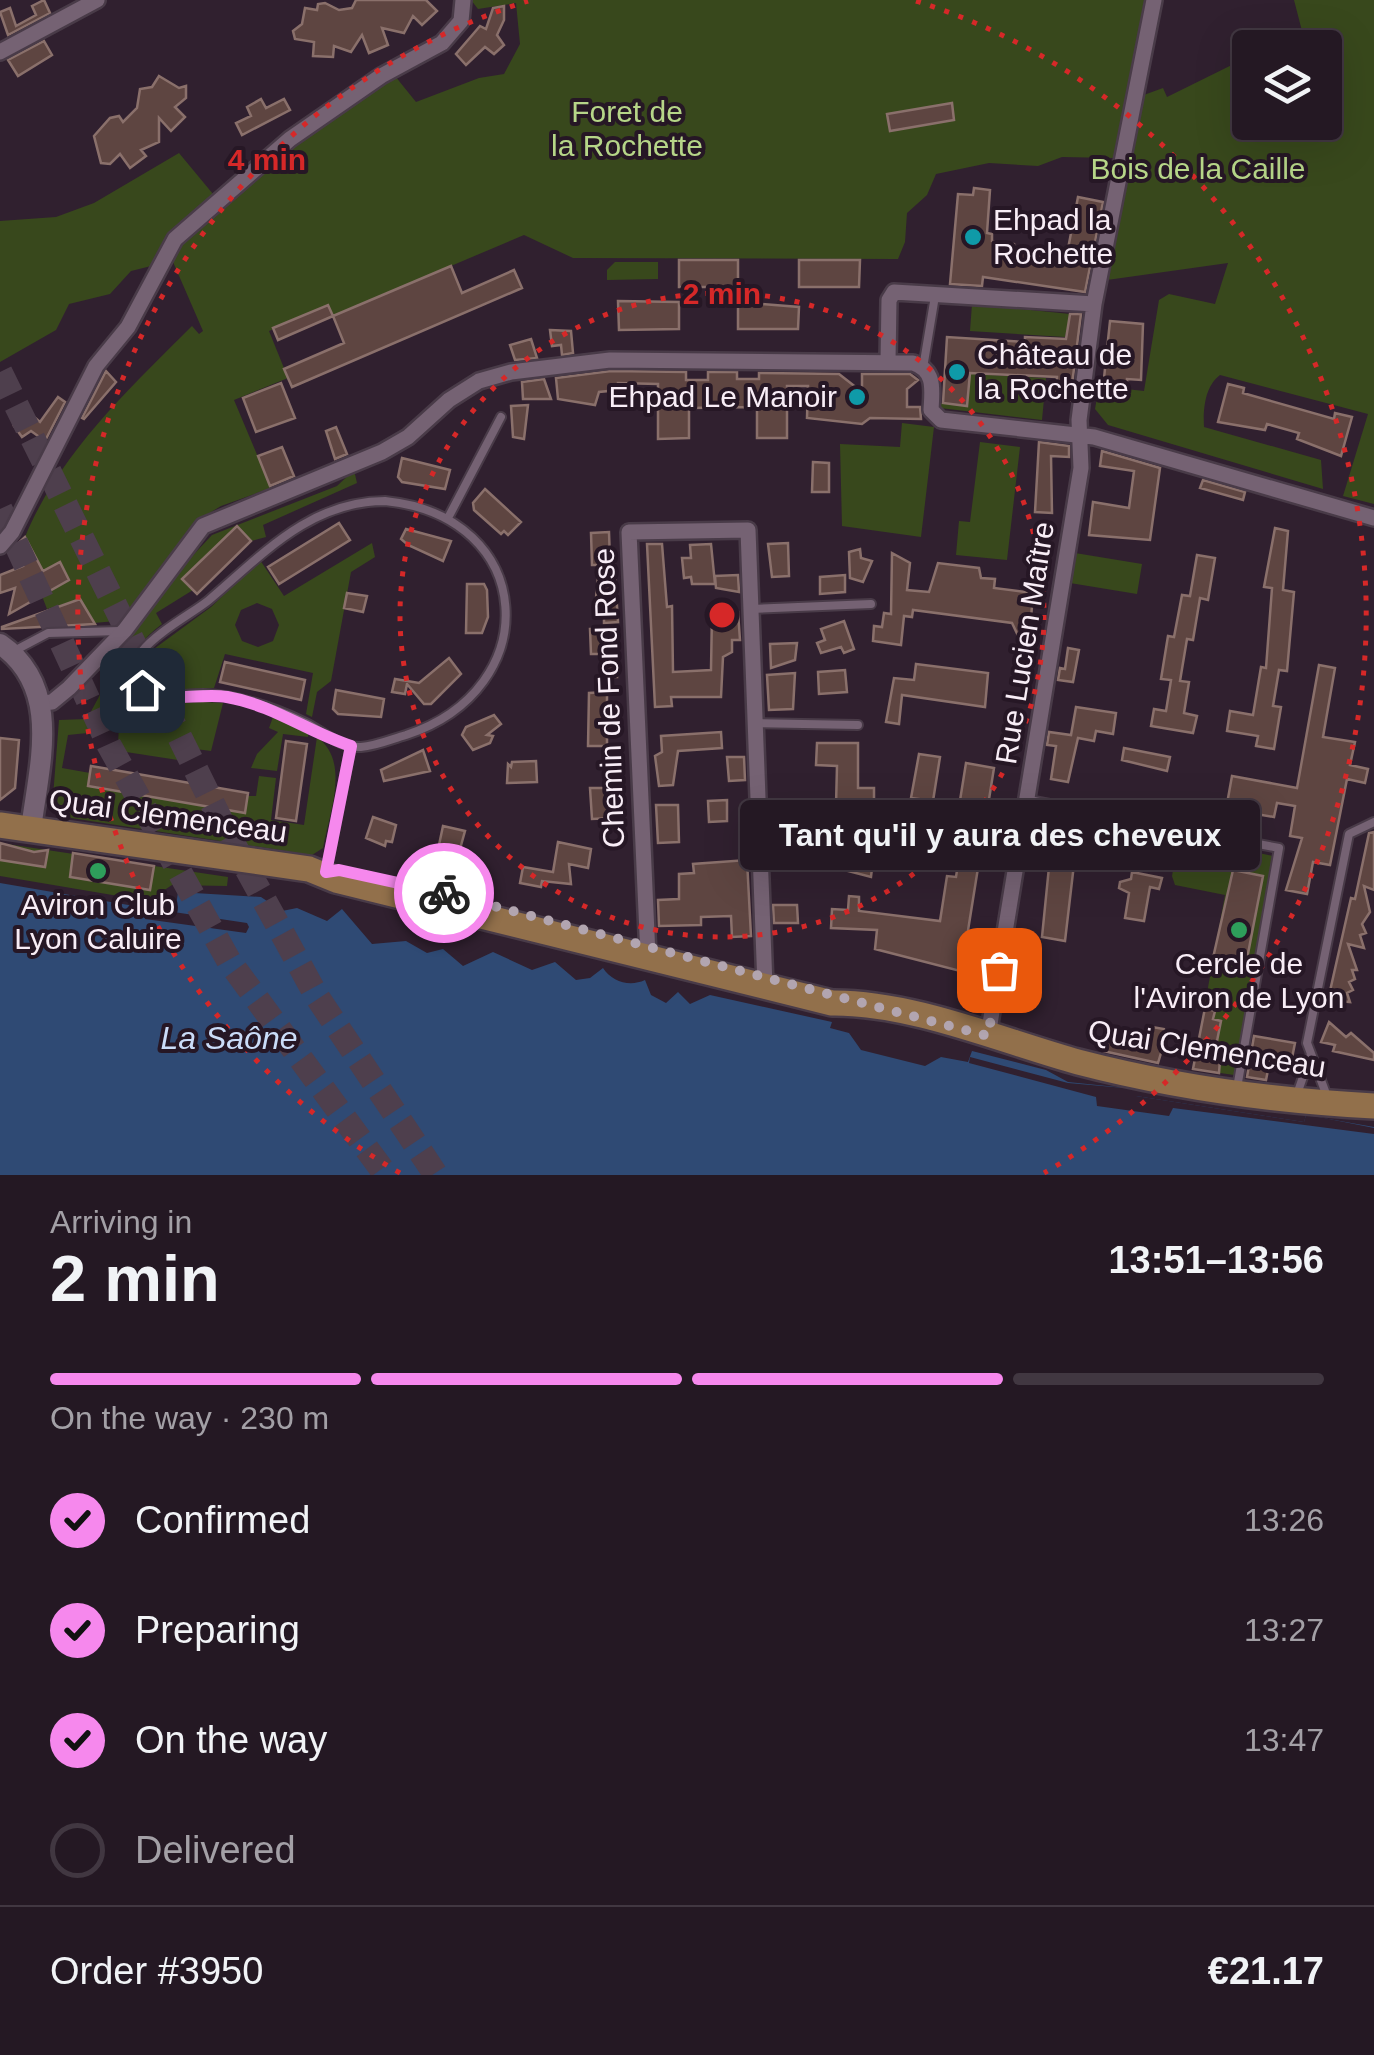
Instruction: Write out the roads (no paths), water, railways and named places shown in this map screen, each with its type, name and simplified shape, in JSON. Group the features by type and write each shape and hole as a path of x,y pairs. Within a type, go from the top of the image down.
{"main road":[{"name":"Quai Clemenceau","path":"0,825 326,872 339,870 764,980 835,992 858,1002 1120,1072 1295,1100 1374,1106"}],"street":[{"path":"0,52 97,0"},
{"path":"0,546 12,532 96,366 128,327 174,239 290,138 381,76 442,44 461,21 463,0"},
{"name":"Rue Lucien Maître","path":"988,1036 1081,468 1080,436 1094,304 1154,0"},
{"path":"888,361 889,300 894,292 1094,304"},
{"path":"42,704 52,702 68,688 125,630 202,526 382,452 411,436 450,400 479,382 511,372 610,360 888,361 923,368 933,383 932,414 941,420 1080,436 1374,518"},
{"name":"Chemin de Fond Rose","path":"647,950 628,532 748,530 764,980"},
{"path":"6,648 29,674 42,704 44,725 31,830"}],"lane":[{"path":"923,368 936,292"},
{"path":"448,518 501,417"},
{"path":"406,503 448,518 484,551 505,585 507,628 498,657 474,694 438,722 374,745 351,746 308,724 242,700 202,694 150,696 133,677 136,660 151,641 206,602 255,556 298,527 348,505 406,503"},
{"path":"750,608 872,604"},
{"path":"6,648 48,633 125,630"},
{"path":"755,723 858,725"},
{"path":"326,872 351,746"},
{"path":"1026,808 1034,801 1279,848 1236,1092"},
{"path":"1329,1103 1307,1043 1349,834 1374,822"},
{"path":"1295,1100 1310,1054"}],"water":[{"name":"La Saône","path":"0,883 175,913 178,892 261,897 282,911 297,908 327,921 342,909 372,944 406,941 427,953 443,949 463,966 493,952 532,970 555,962 576,980 590,978 603,968 622,982 645,980 651,995 666,1003 678,992 690,1004 710,995 832,1022 830,1028 849,1033 861,1050 925,1066 941,1057 968,1062 972,1051 1046,1070 1068,1082 1136,1089 1136,1096 1304,1122 1306,1115 1374,1127 1374,1175 0,1175"}],"tunnel":[{"path":"0,372 223,825 316,995 436,1175"},
{"path":"0,509 109,745 229,961 386,1175"}],"place":[{"name":"Ehpad la Rochette","path":"973,237"},
{"name":"Château de la Rochette","path":"957,372"},
{"name":"Ehpad Le Manoir","path":"857,397"},
{"name":"Aviron Club Lyon Caluire","path":"98,871"},
{"name":"Cercle de l'Aviron de Lyon","path":"1239,930"},
{"name":"Tant qu'il y aura des cheveux","path":"999,970"}],"park label":[{"name":"Foret de la Rochette","path":"627,129"},
{"name":"Bois de la Caille","path":"1198,169"}]}
